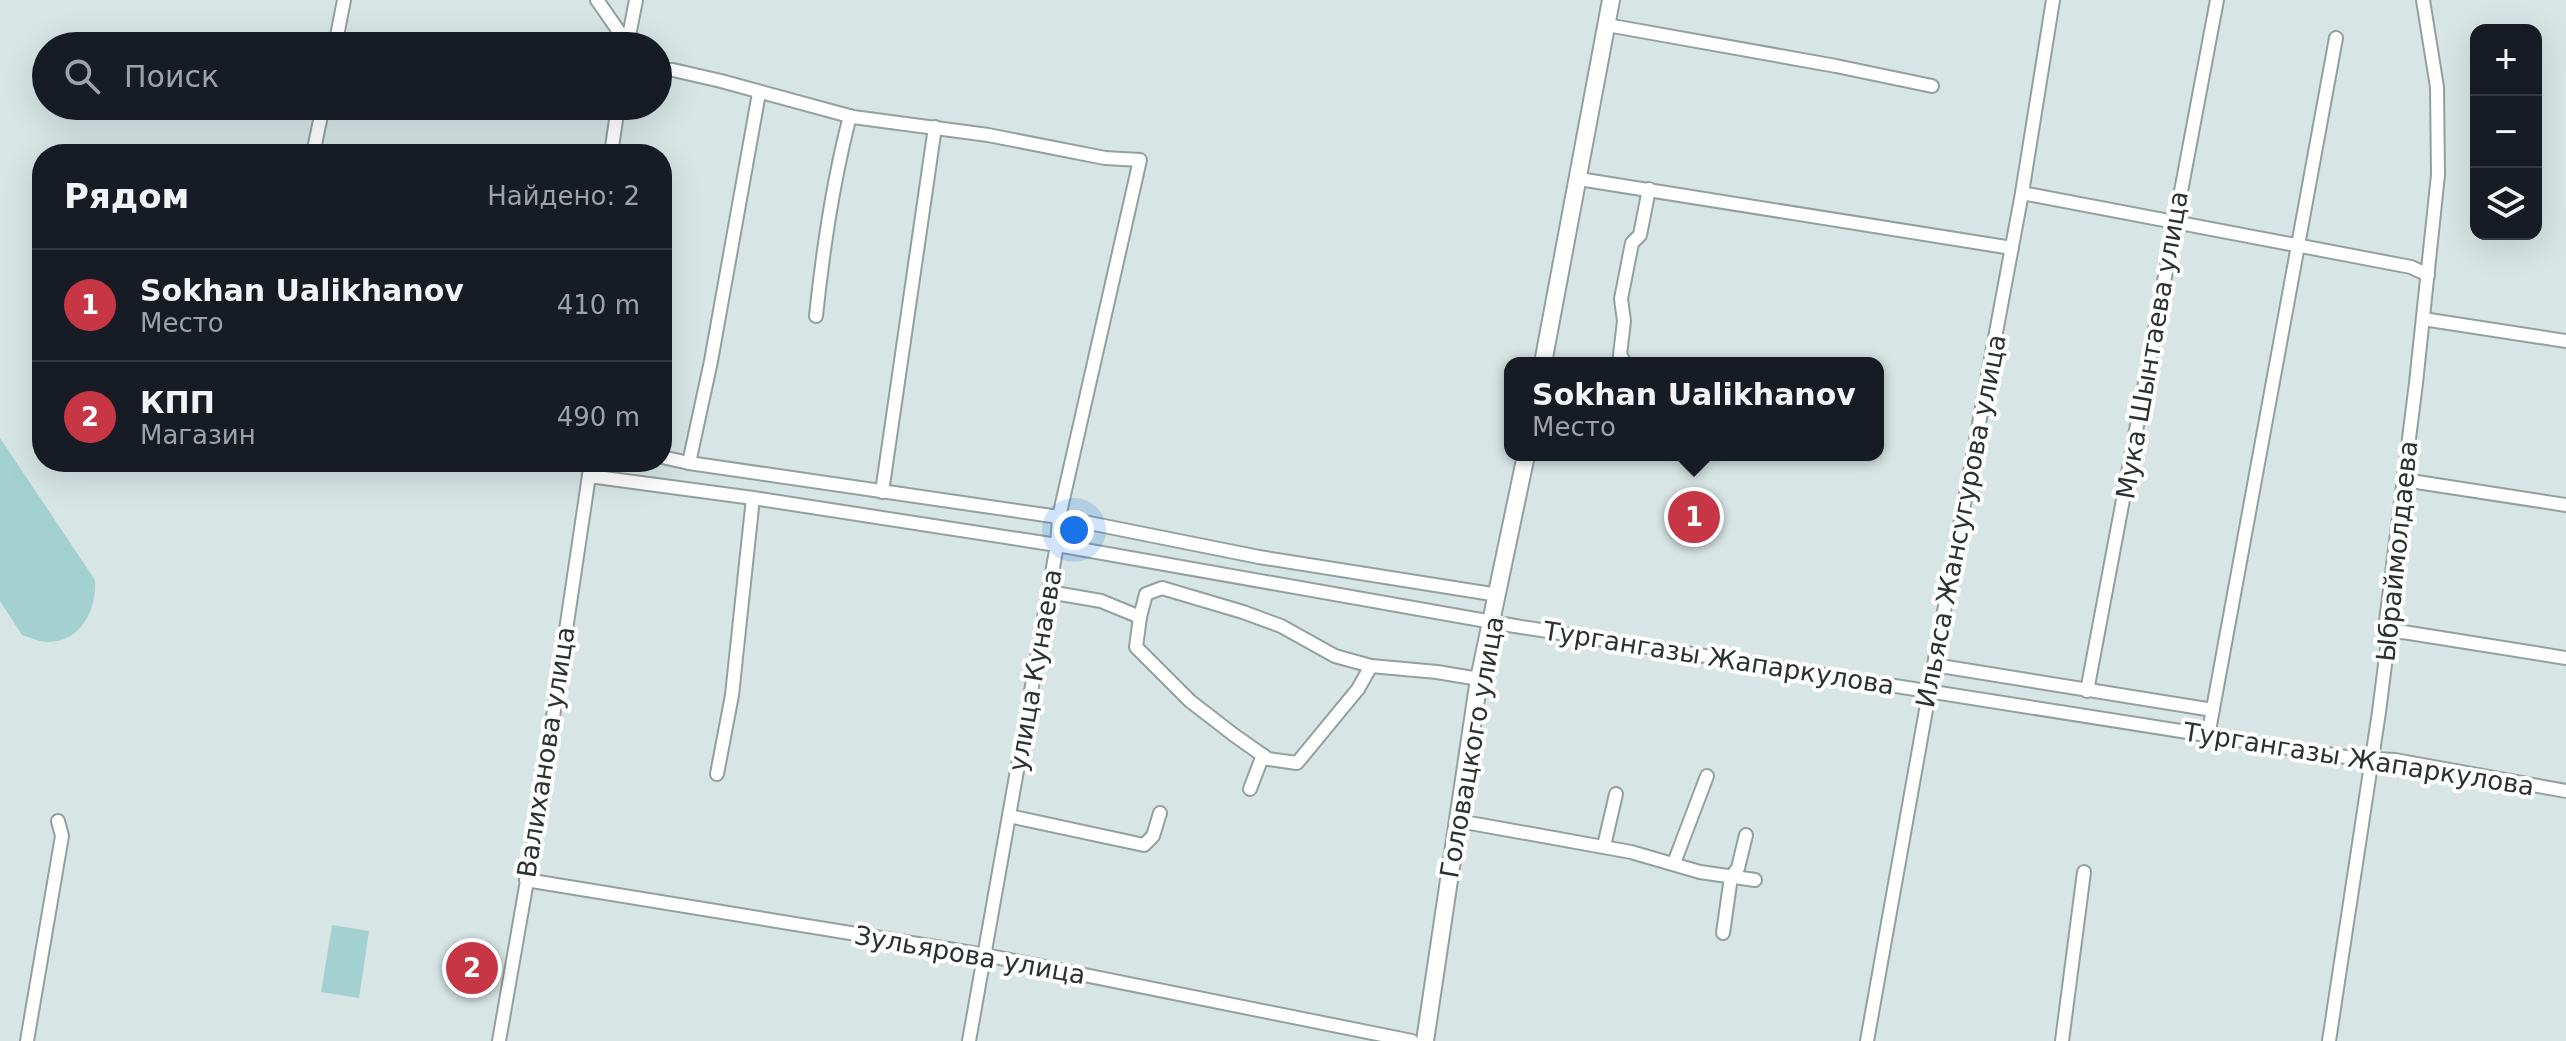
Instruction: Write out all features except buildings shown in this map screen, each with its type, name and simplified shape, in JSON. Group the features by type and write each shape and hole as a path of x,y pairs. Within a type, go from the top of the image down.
{"main road":[{"path":"1544,357 1611,0"},
{"name":"Головацкого улица","path":"1425,1041 1479,679 1525,461"}],"street":[{"path":"338,32 344,0"},
{"path":"597,0 618,32"},
{"path":"630,32 636,0"},
{"name":"Ильяса Жансугурова улица","path":"1867,1041 2022,193 2053,0"},
{"name":"Мука Шынтаева улица","path":"2087,691 2217,0"},
{"name":"Ыбраймолдаева","path":"2329,1041 2389,633 2386,621 2438,175 2437,87 2423,0"},
{"path":"1607,25 1932,86"},
{"path":"2208,736 2336,38"},
{"path":"672,72 850,116 935,127 882,492"},
{"path":"689,463 711,361 759,93"},
{"path":"816,316 821,264 850,116"},
{"path":"315,144 320,120"},
{"path":"612,144 616,120"},
{"name":"улица Кунаева","path":"935,127 1105,158 1140,160 1059,517 1049,592 969,1041"},
{"path":"1579,179 2012,248"},
{"path":"1621,357 1624,321 1621,299 1632,243 1640,235 1649,189"},
{"path":"2022,193 2411,267 2428,275"},
{"path":"2423,319 2566,341"},
{"path":"672,459 1059,517 1259,557 1498,595"},
{"name":"Валиханова улица","path":"499,1041 538,818 590,472"},
{"name":"Тургангазы Жапаркулова","path":"589,476 1057,545 1493,621 2208,736 2352,758 2395,760 2566,791"},
{"path":"2404,480 2566,505"},
{"path":"717,774 732,695 753,498"},
{"path":"1371,666 1358,689 1297,763 1268,759 1190,701 1136,647 1146,594 1162,588 1185,593 1281,626 1335,656 1371,666 1479,679"},
{"path":"1049,592 1101,601 1140,617"},
{"path":"2389,633 2403,632 2566,658"},
{"path":"1934,665 2213,710"},
{"path":"1250,789 1263,755"},
{"path":"1674,863 1707,776"},
{"path":"1604,846 1616,794"},
{"path":"1009,816 1144,845 1153,836 1160,813"},
{"path":"27,1041 62,836 58,821"},
{"path":"1459,821 1604,846 1755,880"},
{"path":"1723,933 1731,877 1738,868 1746,835"},
{"path":"2062,1041 2084,872"},
{"name":"Зульярова улица","path":"526,880 985,955 1412,1041"}],"shaded area":[{"path":"0,438 95,580 90,613 78,630 59,641 44,642 22,635 0,601"},
{"path":"332,925 369,931 359,998 321,992"}],"place":[{"name":"Sokhan Ualikhanov","path":"1694,517"},
{"name":"КПП","path":"472,968"}]}
